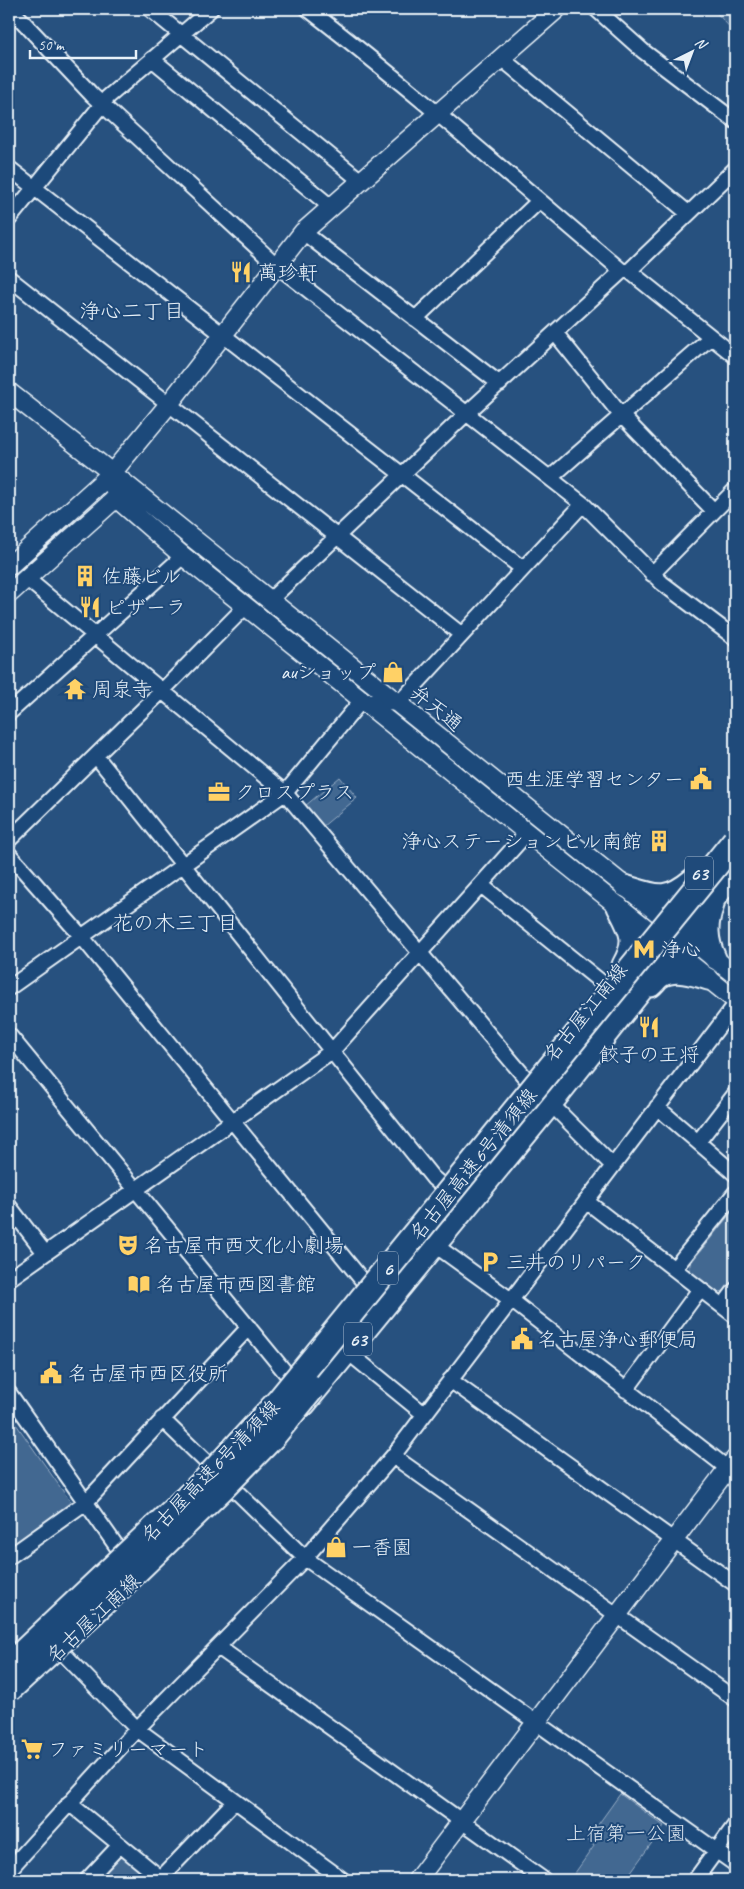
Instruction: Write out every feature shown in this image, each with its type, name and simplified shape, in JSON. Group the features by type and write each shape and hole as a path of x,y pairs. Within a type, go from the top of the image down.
{"highway":[{"name":"名古屋高速6号清須線","path":"9,1659 205,1481 280,1400 735,841"},
{"name":"名古屋高速6号清須線","path":"9,1688 108,1598 272,1437 735,868"}],"main road":[{"name":"名古屋江南線","path":"9,1659 211,1468 290,1378 367,1286 606,986 735,828"},
{"name":"名古屋江南線","path":"9,1696 231,1487 276,1440 551,1104 735,874"},
{"path":"625,886 657,896 664,896 681,889 693,879"},
{"path":"714,958 707,933 710,914 716,898"},
{"path":"618,907 631,937 630,952 623,965"},
{"path":"640,993 650,987 660,977 670,974 686,972 708,979"}],"street":[{"path":"11,9 102,104 276,265 584,504 652,574 735,638"},
{"path":"150,9 361,181"},
{"path":"9,219 108,97 211,9"},
{"path":"308,9 360,48 539,201 625,271 735,356"},
{"path":"10,563 112,473 169,404 303,232 557,9"},
{"path":"596,9 643,50 735,121"},
{"path":"152,58 331,207"},
{"path":"501,58 688,214"},
{"path":"9,168 523,569"},
{"path":"270,600 467,413 688,214 735,169"},
{"path":"415,319 539,201"},
{"path":"303,232 500,384"},
{"path":"9,278 462,635"},
{"path":"556,334 621,415 714,511"},
{"path":"550,478 711,337"},
{"name":"弁天通","path":"9,394 112,473 625,886 656,924"},
{"path":"112,473 116,498 183,556 618,907 656,924 680,943 708,979 735,1000"},
{"path":"652,574 735,490"},
{"path":"9,594 116,498"},
{"path":"362,700 398,704 584,504"},
{"path":"9,712 183,556"},
{"path":"26,578 285,793 529,1082 613,1166"},
{"path":"9,840 246,606"},
{"path":"9,988 285,793 362,700"},
{"path":"96,756 433,1178 445,1188"},
{"path":"9,1279 332,1051 527,833"},
{"path":"9,854 82,937 367,1286"},
{"path":"481,885 606,986"},
{"path":"680,943 714,958 735,975"},
{"path":"9,1870 137,1729 305,1558 393,1456 735,1005"},
{"path":"9,1035 290,1378"},
{"path":"698,1142 735,1094"},
{"path":"658,1107 735,1174"},
{"path":"674,1269 735,1193"},
{"path":"586,1201 735,1316"},
{"path":"9,1206 45,1253"},
{"path":"417,1880 674,1540 733,1467 626,1390 511,1300 435,1245"},
{"path":"626,1390 700,1288"},
{"path":"723,1306 735,1290"},
{"path":"9,1557 86,1502 249,1327"},
{"path":"348,1352 424,1414"},
{"path":"450,1380 735,1584"},
{"path":"9,1393 122,1554"},
{"path":"162,1419 305,1558 735,1864"},
{"path":"393,1456 735,1698"},
{"path":"218,1647 544,1880"},
{"path":"60,1650 137,1729 343,1880"},
{"path":"69,1803 161,1880 235,1801"},
{"path":"694,1880 735,1825"},
{"path":"86,1880 120,1845"},
{"path":"9,1874 16,1880"}],"green space":[{"path":"713,9 735,9 735,33"},
{"path":"340,777 357,798 322,827 305,806"},
{"path":"735,1208 735,1277 725,1291 718,1292 690,1271 690,1264"},
{"path":"9,1414 72,1504 9,1551"},
{"name":"上宿第一公園","path":"620,1794 664,1826 625,1880 570,1880 594,1846 587,1840"},
{"path":"116,1855 122,1855 148,1876 148,1880 92,1880"}],"place":[{"name":"萬珍軒","path":"241,272"},
{"name":"佐藤ビル","path":"85,576"},
{"name":"ピザーラ","path":"90,607"},
{"name":"auショップ","path":"393,672"},
{"name":"周泉寺","path":"75,689"},
{"name":"西生涯学習センター","path":"701,779"},
{"name":"クロスプラス","path":"219,792"},
{"name":"浄心ステーションビル南館","path":"659,841"},
{"name":"浄心","path":"644,949"},
{"name":"餃子の王将","path":"649,1027"},
{"name":"名古屋市西文化小劇場","path":"128,1245"},
{"name":"三井のリパーク","path":"490,1262"},
{"name":"名古屋市西図書館","path":"139,1284"},
{"name":"名古屋浄心郵便局","path":"522,1339"},
{"name":"名古屋市西区役所","path":"51,1373"},
{"name":"一香園","path":"336,1547"},
{"name":"ファミリーマート","path":"32,1749"}],"district":[{"name":"浄心二丁目","path":"132,311"},
{"name":"花の木三丁目","path":"175,923"}]}
